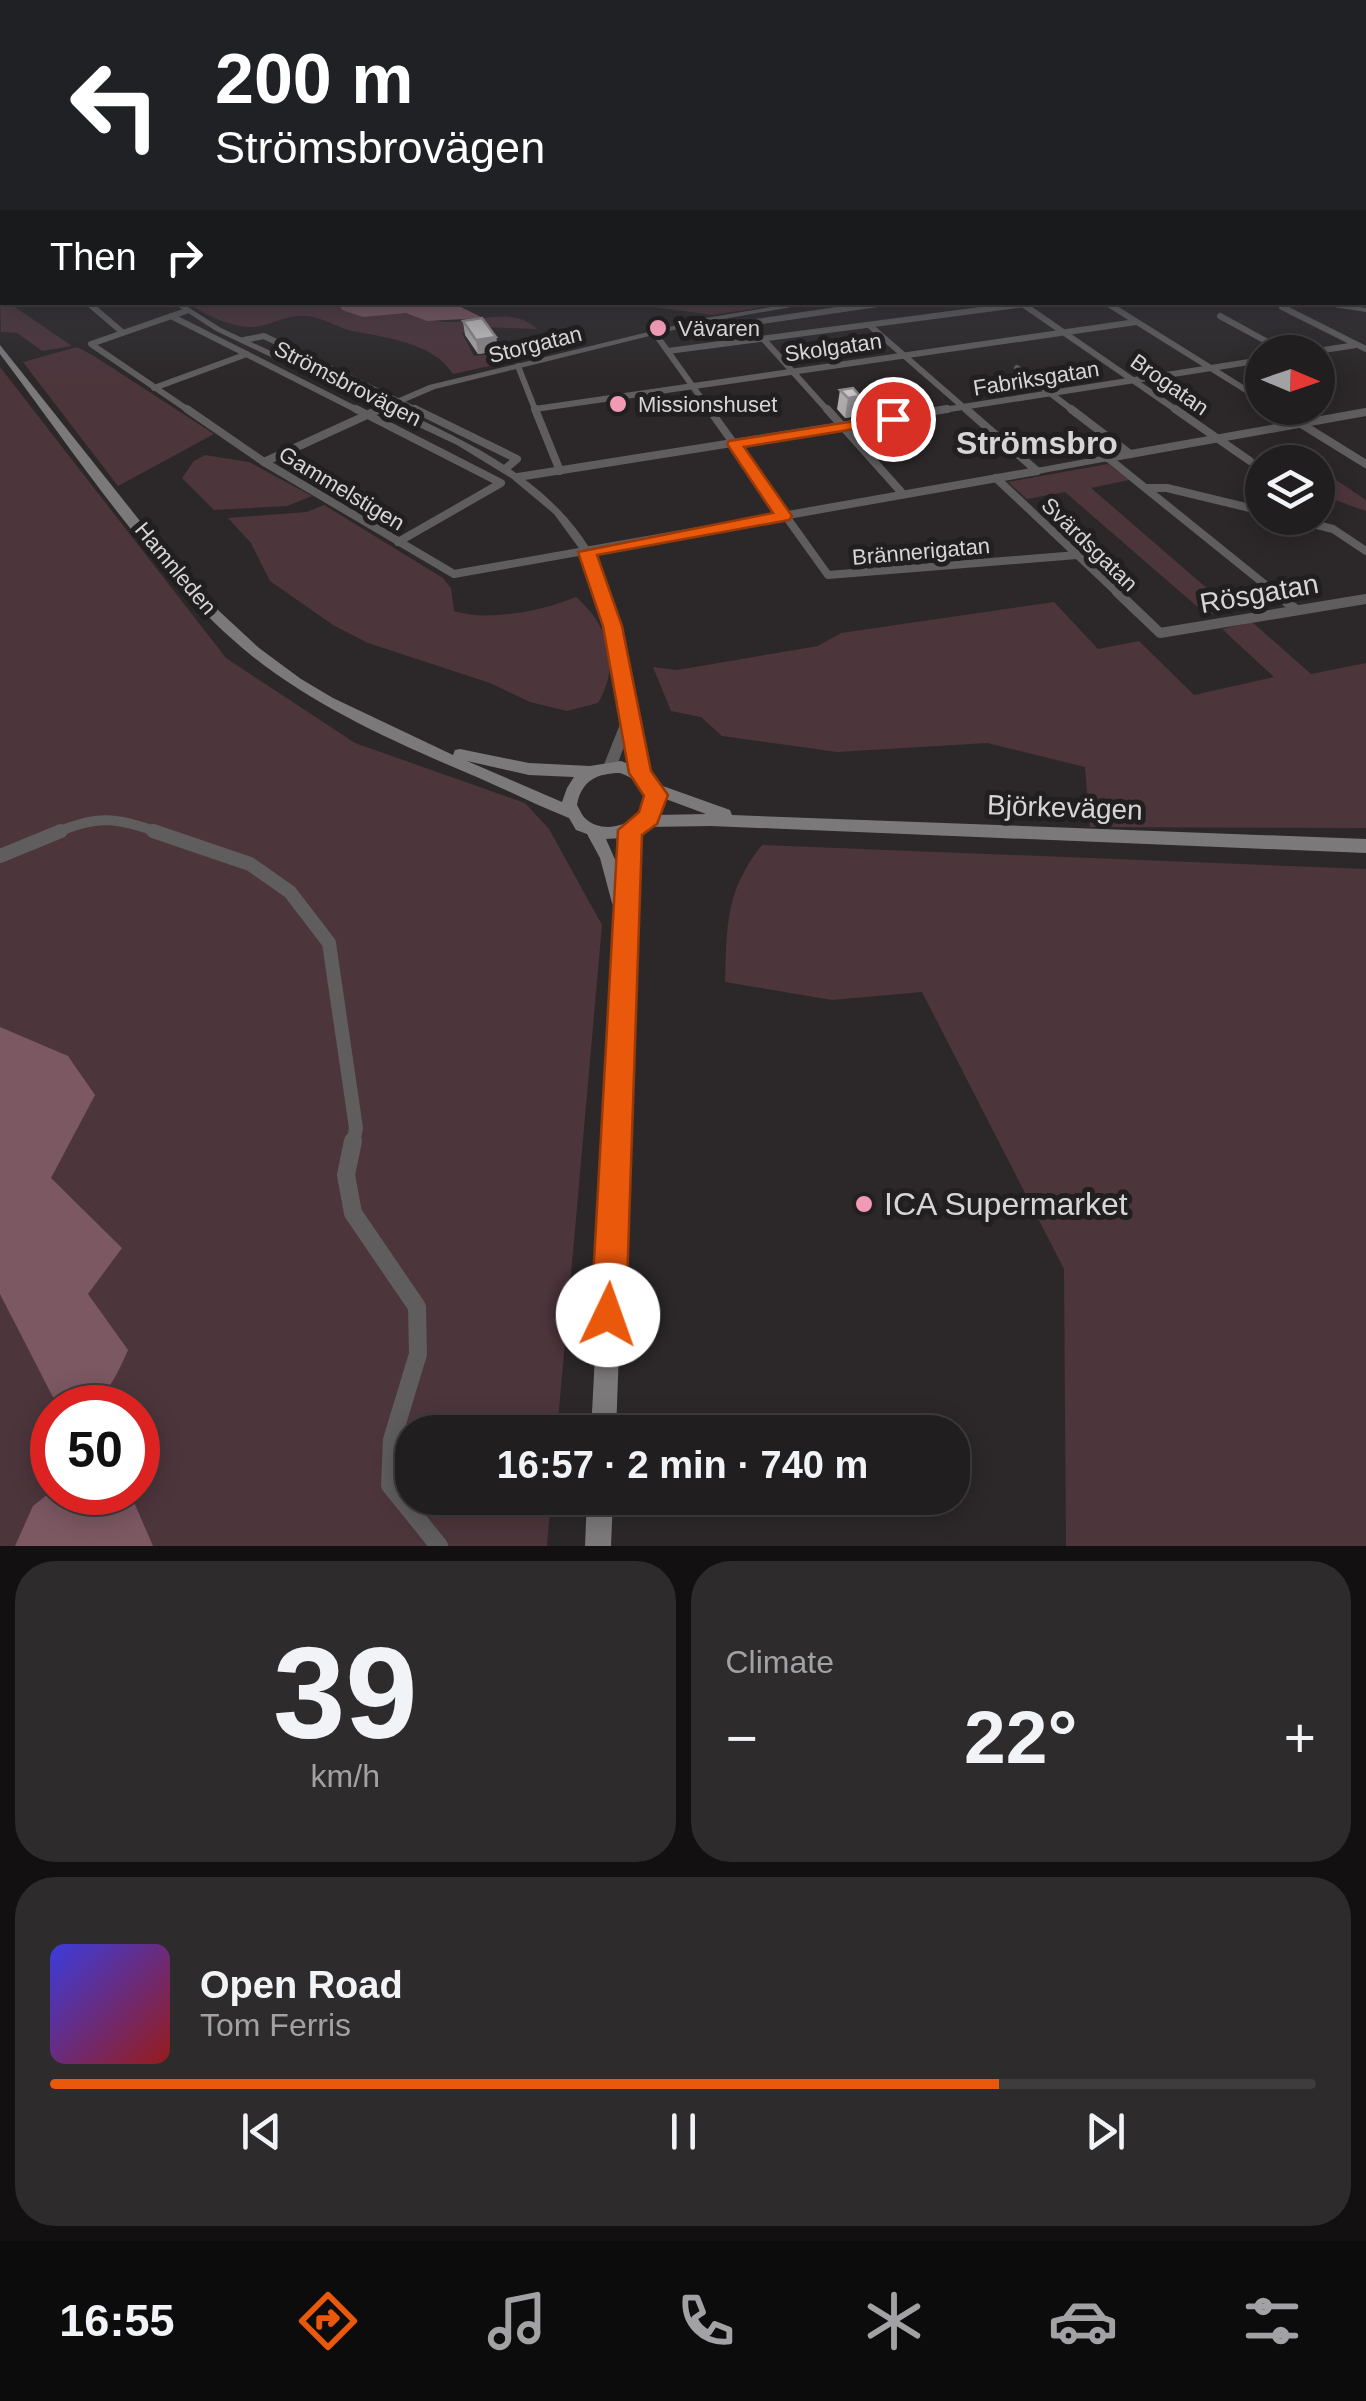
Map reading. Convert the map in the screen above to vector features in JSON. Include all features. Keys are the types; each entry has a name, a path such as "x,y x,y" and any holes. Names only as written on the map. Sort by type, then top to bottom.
{"main road":[{"name":"Hamnleden","path":"0,348 217,618 297,683 398,736 570,813"},
{"name":"Hamnleden","path":"398,736 509,765 590,772"},
{"path":"604,1415 626,931 637,826 655,806 654,789 640,773 610,766 590,772 570,792 570,813 594,832 618,886 626,931"},
{"name":"Björkevägen","path":"654,789 690,804 762,822"},
{"name":"Björkevägen","path":"637,826 762,822 1366,846"},
{"path":"594,832 637,826"},
{"path":"598,1546 599,1515"}],"street":[{"path":"91,305 121,331 186,311"},
{"name":"Strömsbrovägen","path":"178,305 518,477 558,510 586,552 613,626 640,773"},
{"name":"Storgatan","path":"383,408 396,400 654,332 801,305"},
{"path":"870,305 750,322 903,494"},
{"path":"668,351 1015,305"},
{"name":"Brogatan","path":"1023,305 1245,457"},
{"path":"1110,305 1245,389"},
{"path":"1327,305 1366,310"},
{"path":"1282,307 1363,346"},
{"name":"Strömsbrovägen","path":"171,316 498,481 498,488 398,542"},
{"path":"1220,316 1255,335"},
{"name":"Skolgatan","path":"535,408 1136,322"},
{"path":"869,325 1037,470 1290,425"},
{"name":"Gammelstigen","path":"121,331 91,342 103,354 264,462 454,574 1037,470"},
{"name":"Brännerigatan","path":"654,332 820,569 834,576 1076,555"},
{"name":"Strömsbrovägen","path":"244,340 264,336 517,459 505,470"},
{"path":"1335,349 1363,346"},
{"path":"154,388 247,354"},
{"name":"Fabriksgatan","path":"518,477 1245,363"},
{"path":"518,366 560,472"},
{"path":"1017,368 1130,454"},
{"path":"264,462 383,408"},
{"path":"1335,417 1366,412"},
{"path":"1304,425 1366,464"},
{"path":"1108,458 1294,608"},
{"name":"Svärdsgatan","path":"996,478 1160,633"},
{"path":"1146,488 1167,488 1245,507"},
{"path":"1335,530 1366,551"},
{"name":"Rösgatan","path":"1160,633 1366,599"},
{"path":"610,766 628,722"},
{"path":"0,856 82,822 114,816 250,864 290,892 330,943 356,1128 346,1175 352,1214 417,1307 418,1354 392,1440 390,1485 439,1546"}],"shaded area":[{"path":"0,305 12,305 72,346 42,351 17,333 1,332"},
{"path":"190,305 339,305 350,312 403,313 442,322 517,318 537,329 481,327 462,333 474,356 490,354 512,361 453,374 423,349 314,317 292,317 245,327"},
{"path":"339,305 457,305 483,318 427,321 406,313 363,317 342,310"},
{"path":"777,305 712,315 655,307"},
{"path":"77,347 214,434 118,486 23,362"},
{"path":"0,367 226,658 355,743 525,803 549,829 602,925 559,1415 395,1415 395,1515 550,1515 547,1546 0,1546"},
{"path":"205,455 249,462 312,496 287,506 214,510 182,478 194,461"},
{"path":"1108,464 1129,480 1091,488 1231,609 1207,615 1065,492 1027,499 1008,482"},
{"path":"1335,479 1366,500 1366,511 1335,500"},
{"path":"324,505 443,578 451,588 454,611 483,615 515,613 576,597 597,620 608,646 609,674 598,703 567,711 530,702 490,683 368,643 333,625 270,581 251,543 228,518 307,512"},
{"path":"1054,602 1098,649 1139,641 1194,695 1274,677 1222,629 1252,622 1311,674 1366,663 1366,828 1090,827 1085,767 987,743 837,752 722,736 701,717 671,711 653,667 677,670 818,646 841,633"},
{"path":"762,845 1366,869 1366,1546 1066,1546 1064,1269 922,992 832,1000 725,982 730,910 741,878"},
{"path":"0,1027 68,1056 95,1095 51,1178 122,1248 88,1294 128,1350 111,1384 47,1385 0,1294"},
{"path":"30,1513 140,1515 153,1546 15,1546"}],"building":[{"path":"482,318 496,337 476,340 463,321"},
{"path":"853,388 860,396 848,398 840,390"}],"place":[{"name":"Vävaren","path":"658,328"},
{"name":"Missionshuset","path":"618,404"},
{"name":"ICA Supermarket","path":"864,1204"}],"district":[{"name":"Strömsbro","path":"1037,443"}],"route":[{"path":"608,1315 630,830 641,825 654,810 656,795 651,783 640,773 613,626 586,552 783,516 734,444 893,419"}]}
